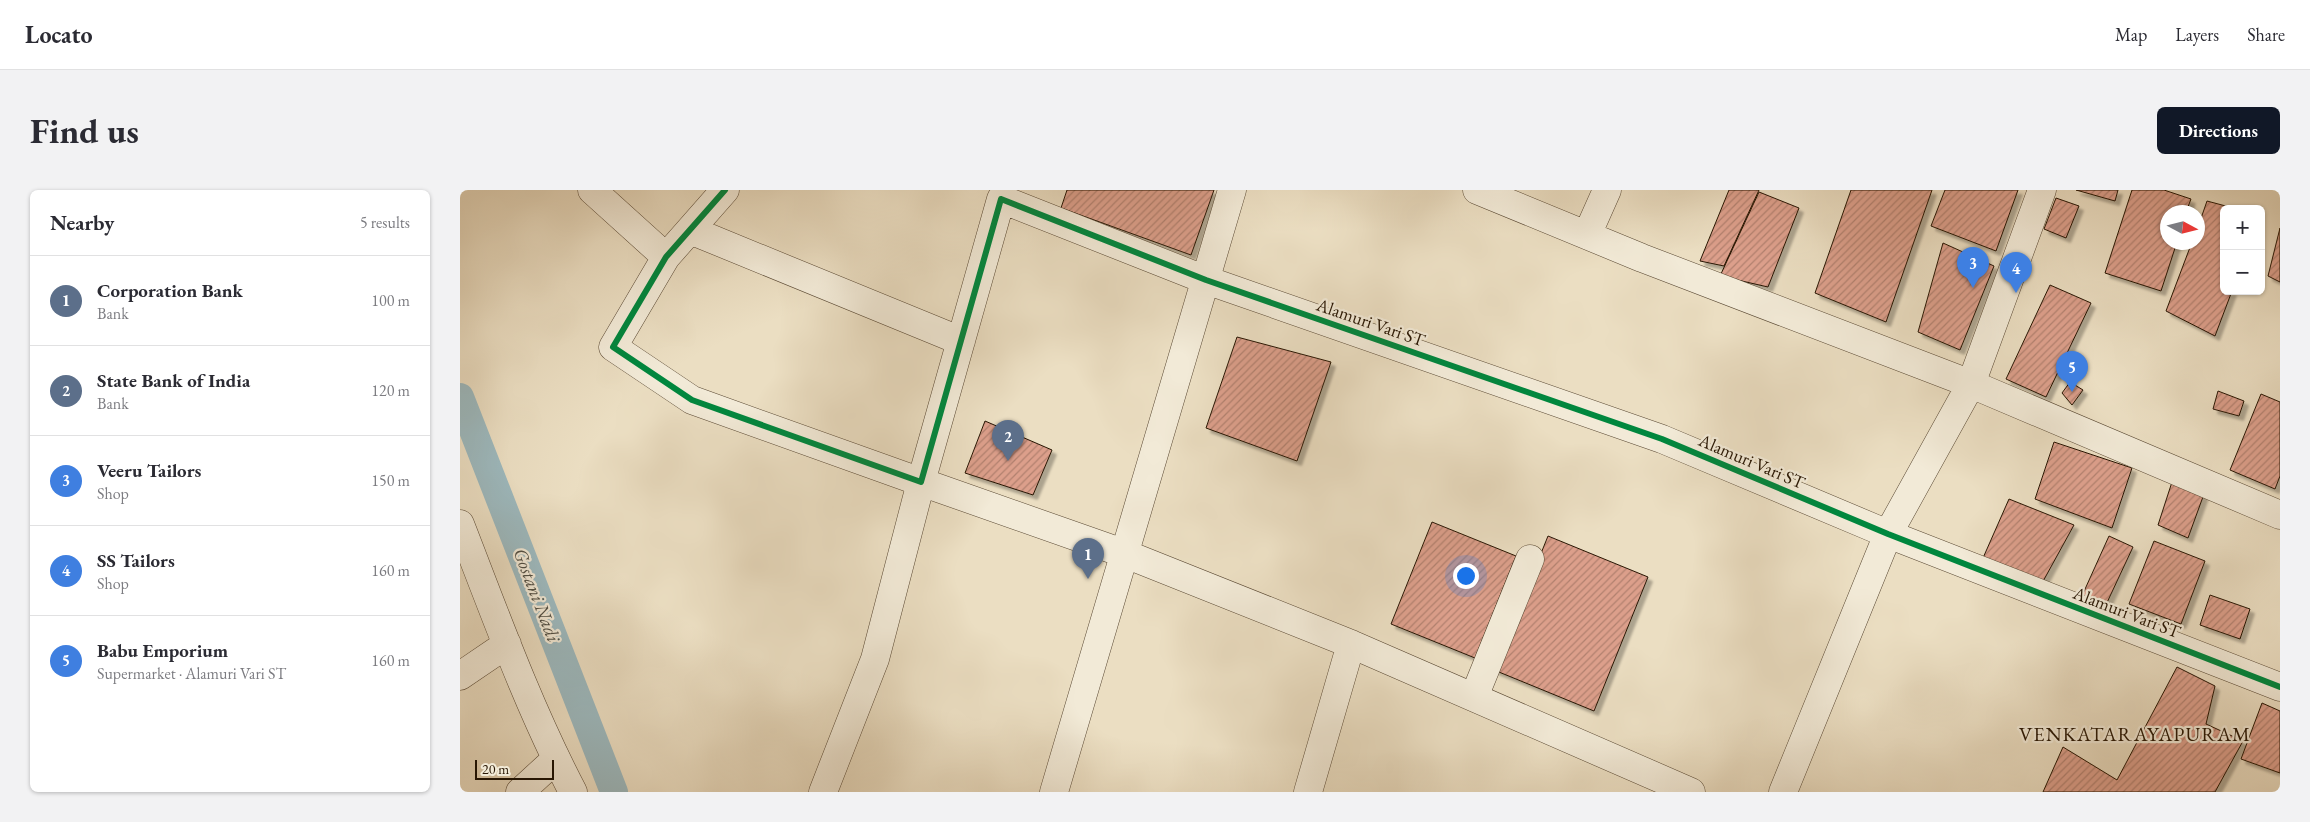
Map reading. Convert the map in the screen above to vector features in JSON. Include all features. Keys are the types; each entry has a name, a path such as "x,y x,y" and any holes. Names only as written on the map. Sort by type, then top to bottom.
{"street":[{"path":"592,190 666,257"},
{"path":"725,190 666,257 613,347 692,400 1123,553 1351,644 1691,792"},
{"path":"1054,792 1123,553 1232,190"},
{"path":"1477,190 1971,384 2280,515"},
{"path":"1588,235 1607,190"},
{"path":"1783,792 1888,534 1971,384 2042,190"},
{"path":"824,792 875,659 921,482 961,341 992,194"},
{"name":"Alamuri Vari ST","path":"992,194 1206,280 1662,439 1888,534 2280,687"},
{"path":"690,230 961,341"},
{"path":"460,524 507,644 556,759 573,792"},
{"path":"1474,697 1530,559"},
{"path":"460,676 507,644"},
{"path":"1308,792 1351,644"},
{"path":"520,792 556,759"}],"building":[{"path":"1067,190 1214,190 1191,255 1061,208"},
{"path":"1729,190 1759,190 1724,266 1700,261"},
{"path":"1851,190 1932,190 1886,322 1815,293"},
{"path":"1945,190 2018,190 1996,251 1931,226"},
{"path":"2076,190 2118,190 2115,201"},
{"path":"2132,190 2164,190 2191,199 2189,205 2160,205 2160,250 2174,250 2161,291 2105,273"},
{"path":"1759,192 1799,208 1768,287 1720,276"},
{"path":"2056,198 2079,206 2066,238 2044,229"},
{"path":"2207,201 2222,205 2220,205 2220,295 2230,295 2215,336 2166,311 2189,250 2205,250 2205,207"},
{"path":"2280,228 2280,282 2268,276"},
{"path":"1943,243 1994,266 1960,350 1918,332"},
{"path":"2050,285 2091,303 2046,397 2006,379"},
{"path":"1237,337 1331,362 1297,461 1206,428"},
{"path":"2070,382 2083,390 2072,405 2062,393"},
{"path":"2218,391 2244,401 2239,416 2213,409"},
{"path":"2261,394 2280,402 2280,476 2275,489 2230,470"},
{"path":"985,421 1052,450 1033,495 965,473"},
{"path":"2054,442 2132,468 2112,528 2035,499"},
{"path":"2172,482 2204,494 2188,538 2158,525"},
{"path":"2009,499 2074,525 2041,585 1983,558"},
{"path":"1432,522 1516,556 1475,658 1391,624"},
{"path":"1548,536 1648,577 1594,711 1494,670"},
{"path":"2109,536 2133,547 2104,609 2081,598"},
{"path":"2154,541 2205,561 2181,624 2129,604"},
{"path":"2210,595 2250,609 2240,639 2200,625"},
{"path":"2177,667 2215,686 2206,724 2243,741 2215,792 2043,792 2063,747 2117,780"},
{"path":"2262,703 2280,711 2280,773 2241,759"}],"waterway":[{"name":"Gostani Nadi","path":"460,397 614,792"}],"cycle path":[{"path":"725,190 666,257 613,347 692,400 921,482 1001,199 1206,280 1662,439 1888,534 2280,687"}],"place":[{"name":"Veeru Tailors","path":"1973,288"},
{"name":"SS Tailors","path":"2016,293"},
{"name":"Babu Emporium","path":"2072,392"},
{"name":"State Bank of India","path":"1008,461"},
{"name":"Corporation Bank","path":"1088,579"}],"district":[{"name":"VENKATARAYAPURAM","path":"2135,734"}]}
